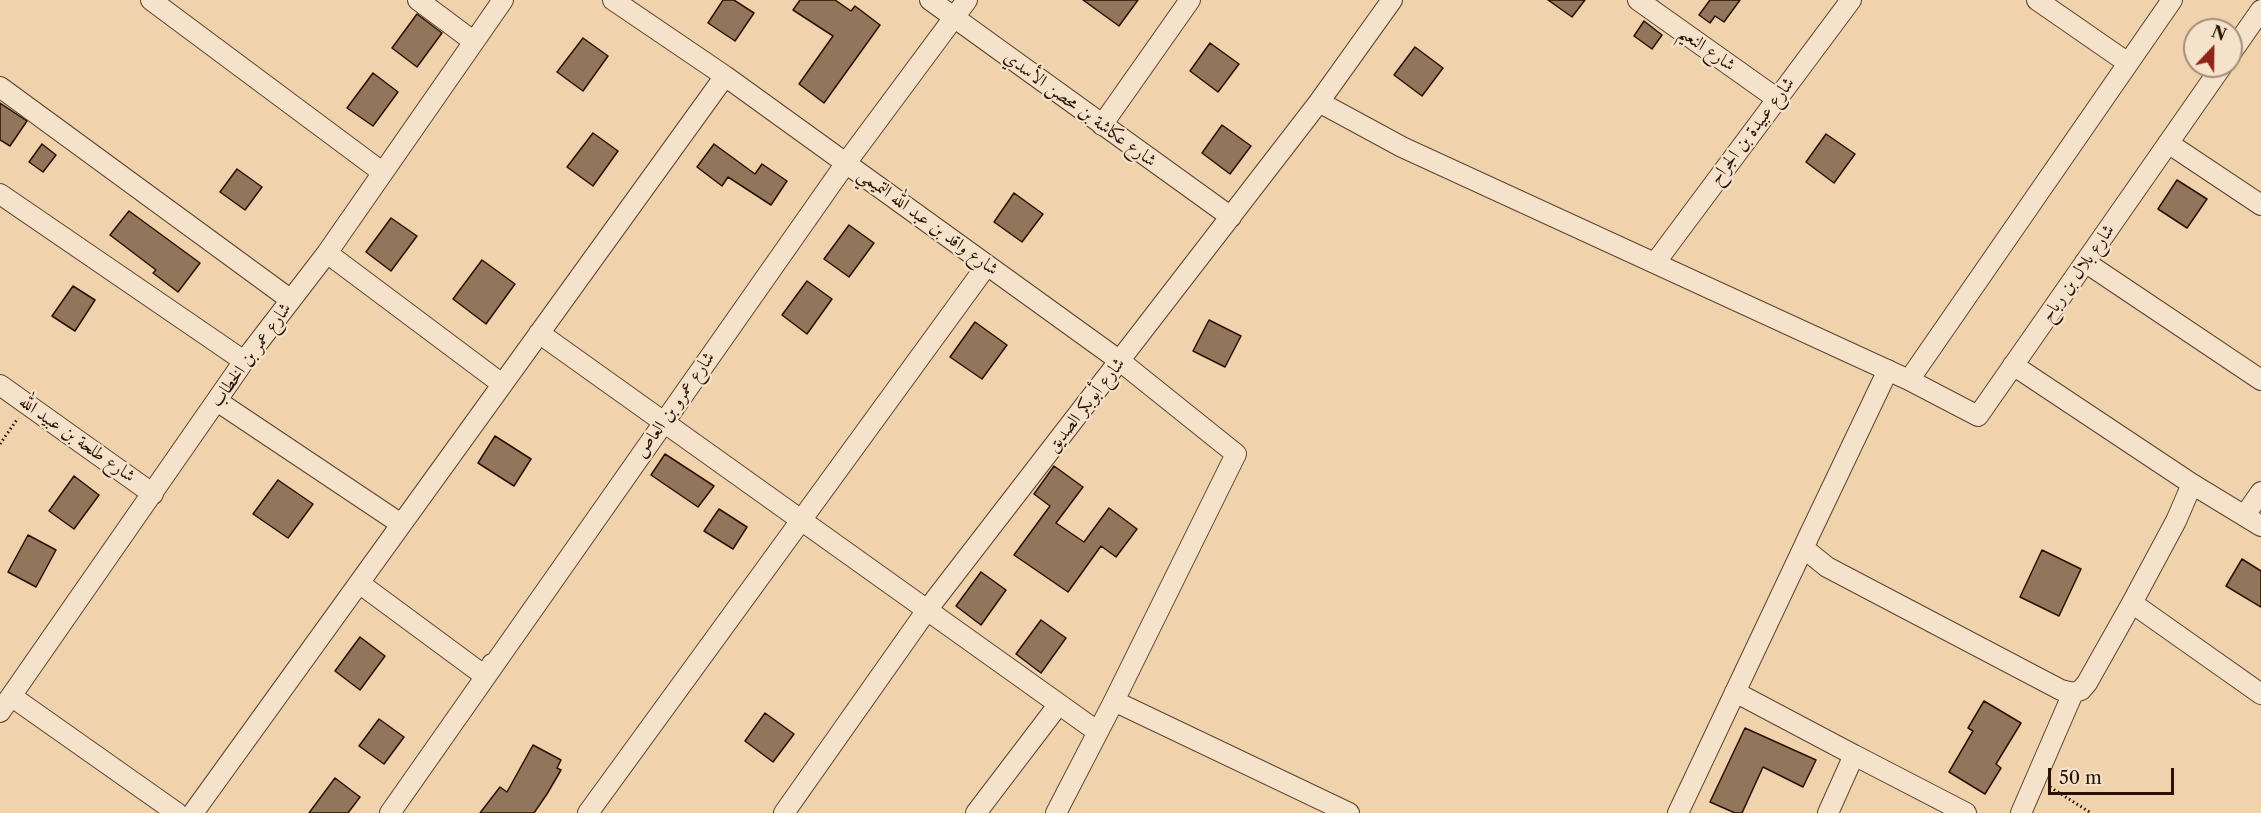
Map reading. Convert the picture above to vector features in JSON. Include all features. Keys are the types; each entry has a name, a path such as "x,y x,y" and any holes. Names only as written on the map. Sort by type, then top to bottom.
{"street":[{"path":"151,0 382,172"},
{"path":"418,0 473,41"},
{"name":"شارع عمر بن الخطاب","path":"6,704 244,361 327,253 503,0"},
{"name":"شارع واقد بن عبد الله التميمي","path":"612,0 725,76 1120,361 1236,454 1114,701"},
{"name":"شارع عكاشة بن محصن الأسدي","path":"930,0 1231,217"},
{"name":"شارع عمرو بن العاص","path":"390,813 846,163 967,0"},
{"path":"1102,126 1190,0"},
{"name":"شارع أبوبكر الصديق","path":"783,813 927,610 1319,102 1392,0"},
{"name":"شارع النعيم","path":"1638,0 1776,98"},
{"name":"شارع عبيدة بن الجراح","path":"1655,263 1851,0"},
{"path":"2037,0 2128,63"},
{"path":"1319,102 1402,147 1909,380 2172,0"},
{"path":"2243,42 2255,31 2261,10"},
{"path":"193,813 725,76"},
{"name":"شارع بلال بن رباح","path":"1909,380 1978,416 2214,78"},
{"path":"0,87 291,300"},
{"path":"2168,143 2261,206"},
{"path":"0,194 244,361"},
{"path":"327,253 502,384"},
{"path":"2085,262 2261,380"},
{"path":"588,813 987,265"},
{"path":"539,333 1098,732"},
{"path":"2013,365 2192,484 2253,521 2261,492"},
{"path":"1678,813 1888,370"},
{"path":"1888,370 1805,544 1806,550 1827,567 2061,690 2073,693 2081,690 2087,683 2133,603 2176,521 2192,484"},
{"name":"شارع طلحة بن عبيد الله","path":"0,385 153,494"},
{"path":"217,401 401,524"},
{"path":"358,583 484,676 663,422"},
{"path":"2133,603 2261,694"},
{"path":"1735,692 1966,813"},
{"path":"2021,813 2073,693"},
{"path":"1056,813 1114,701 1349,813"},
{"path":"6,704 177,813"},
{"path":"976,813 1059,704"},
{"path":"1828,813 1854,755"}],"path":[{"path":"0,444 28,405"},
{"path":"2036,778 2091,813"}],"building":[{"path":"723,0 734,0 754,13 735,41 708,23"},
{"path":"800,0 835,0 851,11 855,6 880,25 824,103 799,84 833,36 793,10"},
{"path":"1083,0 1138,0 1119,26"},
{"path":"1548,0 1585,0 1572,17"},
{"path":"1710,0 1740,0 1724,22 1715,16 1710,23 1699,15"},
{"path":"417,14 442,33 417,67 392,48"},
{"path":"1644,21 1662,35 1652,49 1634,36"},
{"path":"583,38 608,56 583,91 557,72"},
{"path":"1210,43 1239,64 1218,92 1190,71"},
{"path":"1415,47 1443,68 1422,96 1394,75"},
{"path":"373,73 398,92 373,126 347,108"},
{"path":"0,103 27,121 10,146 0,140"},
{"path":"1222,125 1251,146 1230,174 1202,153"},
{"path":"593,133 618,151 593,186 567,167"},
{"path":"1826,134 1855,154 1834,183 1806,162"},
{"path":"42,144 56,155 43,172 29,162"},
{"path":"714,144 755,174 762,164 787,181 771,205 728,177 722,186 697,167"},
{"path":"237,169 262,187 245,210 220,192"},
{"path":"2177,180 2207,199 2187,228 2158,209"},
{"path":"1014,193 1043,214 1022,242 994,222"},
{"path":"129,211 200,263 178,292 153,273 156,270 110,235"},
{"path":"391,218 417,236 391,271 366,252"},
{"path":"849,225 874,243 849,277 824,259"},
{"path":"482,260 515,284 486,324 453,299"},
{"path":"807,281 832,299 807,334 782,315"},
{"path":"73,286 95,300 75,331 52,316"},
{"path":"1209,320 1241,336 1225,367 1193,351"},
{"path":"975,322 1007,345 982,379 950,357"},
{"path":"495,436 531,459 514,486 478,463"},
{"path":"665,454 714,486 698,507 651,475"},
{"path":"1054,466 1083,487 1056,523 1084,542 1109,508 1137,529 1116,557 1101,546 1068,592 1014,555 1050,506 1034,494"},
{"path":"74,476 99,495 74,529 49,511"},
{"path":"278,480 313,504 288,538 253,514"},
{"path":"719,509 747,527 733,549 704,531"},
{"path":"28,535 56,550 36,587 8,572"},
{"path":"2042,550 2081,569 2059,616 2020,597"},
{"path":"2242,559 2261,571 2261,607 2226,586"},
{"path":"981,572 1006,590 981,625 956,606"},
{"path":"1041,620 1066,638 1041,673 1016,654"},
{"path":"360,637 385,656 360,690 335,671"},
{"path":"1984,701 2021,723 1996,764 2001,768 1985,794 1949,772 1973,731 1968,728"},
{"path":"765,713 794,734 773,762 745,741"},
{"path":"379,719 404,737 384,764 359,746"},
{"path":"1745,728 1816,760 1803,787 1763,767 1742,813 1735,813 1710,802"},
{"path":"533,745 561,760 557,768 561,770 534,813 480,813 500,787 507,792"},
{"path":"335,778 360,797 348,813 309,813"}]}
